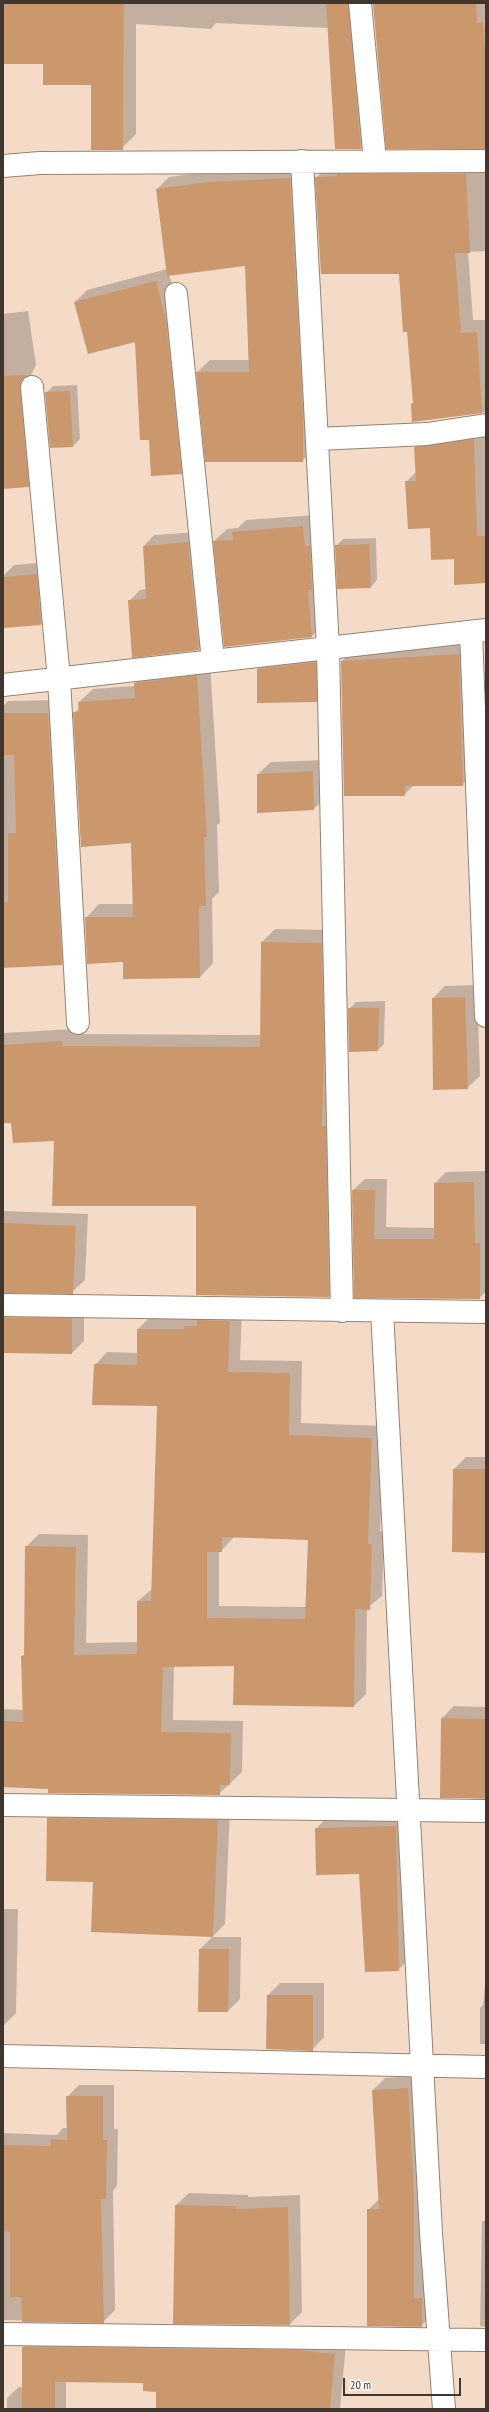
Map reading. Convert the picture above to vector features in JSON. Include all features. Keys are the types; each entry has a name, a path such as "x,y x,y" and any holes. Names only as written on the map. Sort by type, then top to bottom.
{"street":[{"path":"360,3 375,161"},
{"path":"302,161 328,648 342,1311"},
{"path":"3,166 40,163 486,161"},
{"path":"176,294 213,661"},
{"path":"32,387 60,679 78,1023"},
{"path":"317,439 427,434 486,425"},
{"path":"3,685 478,631 486,1016"},
{"path":"3,1305 486,1312"},
{"path":"382,1311 422,2065 444,2409"},
{"path":"3,1805 486,1810"},
{"path":"3,2056 486,2067"},
{"path":"3,2334 486,2340"}],"building":[{"path":"3,3 124,3 123,150 91,150 91,85 43,85 43,64 3,64"},
{"path":"326,3 348,3 361,149 335,149"},
{"path":"373,3 476,3 477,23 483,22 486,64 486,149 386,149"},
{"path":"337,174 466,174 470,253 455,253 461,333 477,332 482,413 412,422 411,404 413,403 407,332 403,332 399,274 321,274 315,177 337,176"},
{"path":"290,178 303,410 303,462 205,462 196,372 249,372 245,266 167,276 156,189 208,182"},
{"path":"156,281 166,320 182,474 151,476 149,440 140,440 135,342 88,354 74,302"},
{"path":"27,375 21,381 20,388 29,487 3,489 3,376"},
{"path":"70,391 73,447 50,448 45,392"},
{"path":"474,439 477,536 486,536 486,583 454,585 454,559 431,560 430,528 408,529 405,481 416,481 414,447"},
{"path":"303,526 305,546 310,546 312,590 308,590 312,637 224,647 213,541 233,540 232,532"},
{"path":"188,542 199,650 132,658 128,600 146,599 143,546"},
{"path":"369,544 371,588 337,589 335,545"},
{"path":"37,574 41,625 3,628 3,577"},
{"path":"459,654 463,786 405,786 405,796 344,796 341,661"},
{"path":"316,662 317,702 257,703 257,669"},
{"path":"197,675 207,837 204,837 206,906 199,906 200,978 123,979 123,962 87,964 85,917 133,917 131,843 81,847 73,712 79,712 78,702 135,698 134,683"},
{"path":"3,713 48,713 62,965 3,968 3,902 8,902 8,833 16,833 14,755 3,755"},
{"path":"313,771 314,810 257,813 257,774"},
{"path":"261,942 322,943 324,1053 322,1126 326,1126 329,1297 196,1295 196,1206 52,1206 54,1141 13,1143 11,1123 3,1123 3,1045 62,1041 62,1046 260,1047"},
{"path":"465,997 468,1089 433,1090 432,998"},
{"path":"348,1008 379,1008 378,1051 349,1052"},
{"path":"474,1182 475,1243 480,1243 480,1299 354,1298 352,1190 375,1190 374,1239 434,1239 434,1183"},
{"path":"3,1223 76,1226 73,1294 3,1293"},
{"path":"3,1318 72,1318 72,1354 3,1353"},
{"path":"197,1320 230,1321 228,1372 290,1373 289,1435 372,1438 368,1544 372,1544 370,1610 355,1609 354,1707 233,1705 234,1666 163,1667 161,1732 231,1733 230,1785 220,1785 220,1795 48,1793 48,1789 3,1787 3,1721 23,1722 21,1656 24,1656 25,1546 76,1547 74,1655 137,1654 137,1601 151,1601 157,1406 92,1405 94,1364 137,1365 137,1329 184,1329 184,1326 197,1326","holes":["222,1537 308,1540 305,1619 207,1618 207,1552 222,1552"]},
{"path":"453,1469 486,1469 486,1553 452,1552"},
{"path":"441,1718 486,1719 486,1798 440,1798"},
{"path":"47,1818 218,1820 213,1937 91,1932 93,1882 46,1881"},
{"path":"396,1826 399,1971 365,1972 359,1874 316,1875 315,1828"},
{"path":"199,1949 229,1949 228,2012 198,2012"},
{"path":"267,1995 313,1995 313,2051 266,2049"},
{"path":"408,2088 414,2193 414,2298 422,2298 422,2327 367,2326 367,2209 379,2209 372,2090"},
{"path":"66,2096 103,2096 103,2140 107,2140 106,2199 101,2199 104,2323 22,2322 21,2297 10,2297 10,2232 3,2231 3,2145 51,2146 51,2139 67,2140"},
{"path":"175,2205 236,2206 236,2209 288,2207 290,2325 173,2324"},
{"path":"22,2347 297,2350 335,2354 330,2409 156,2409 156,2392 143,2391 143,2383 55,2382 55,2409 22,2409"}]}
